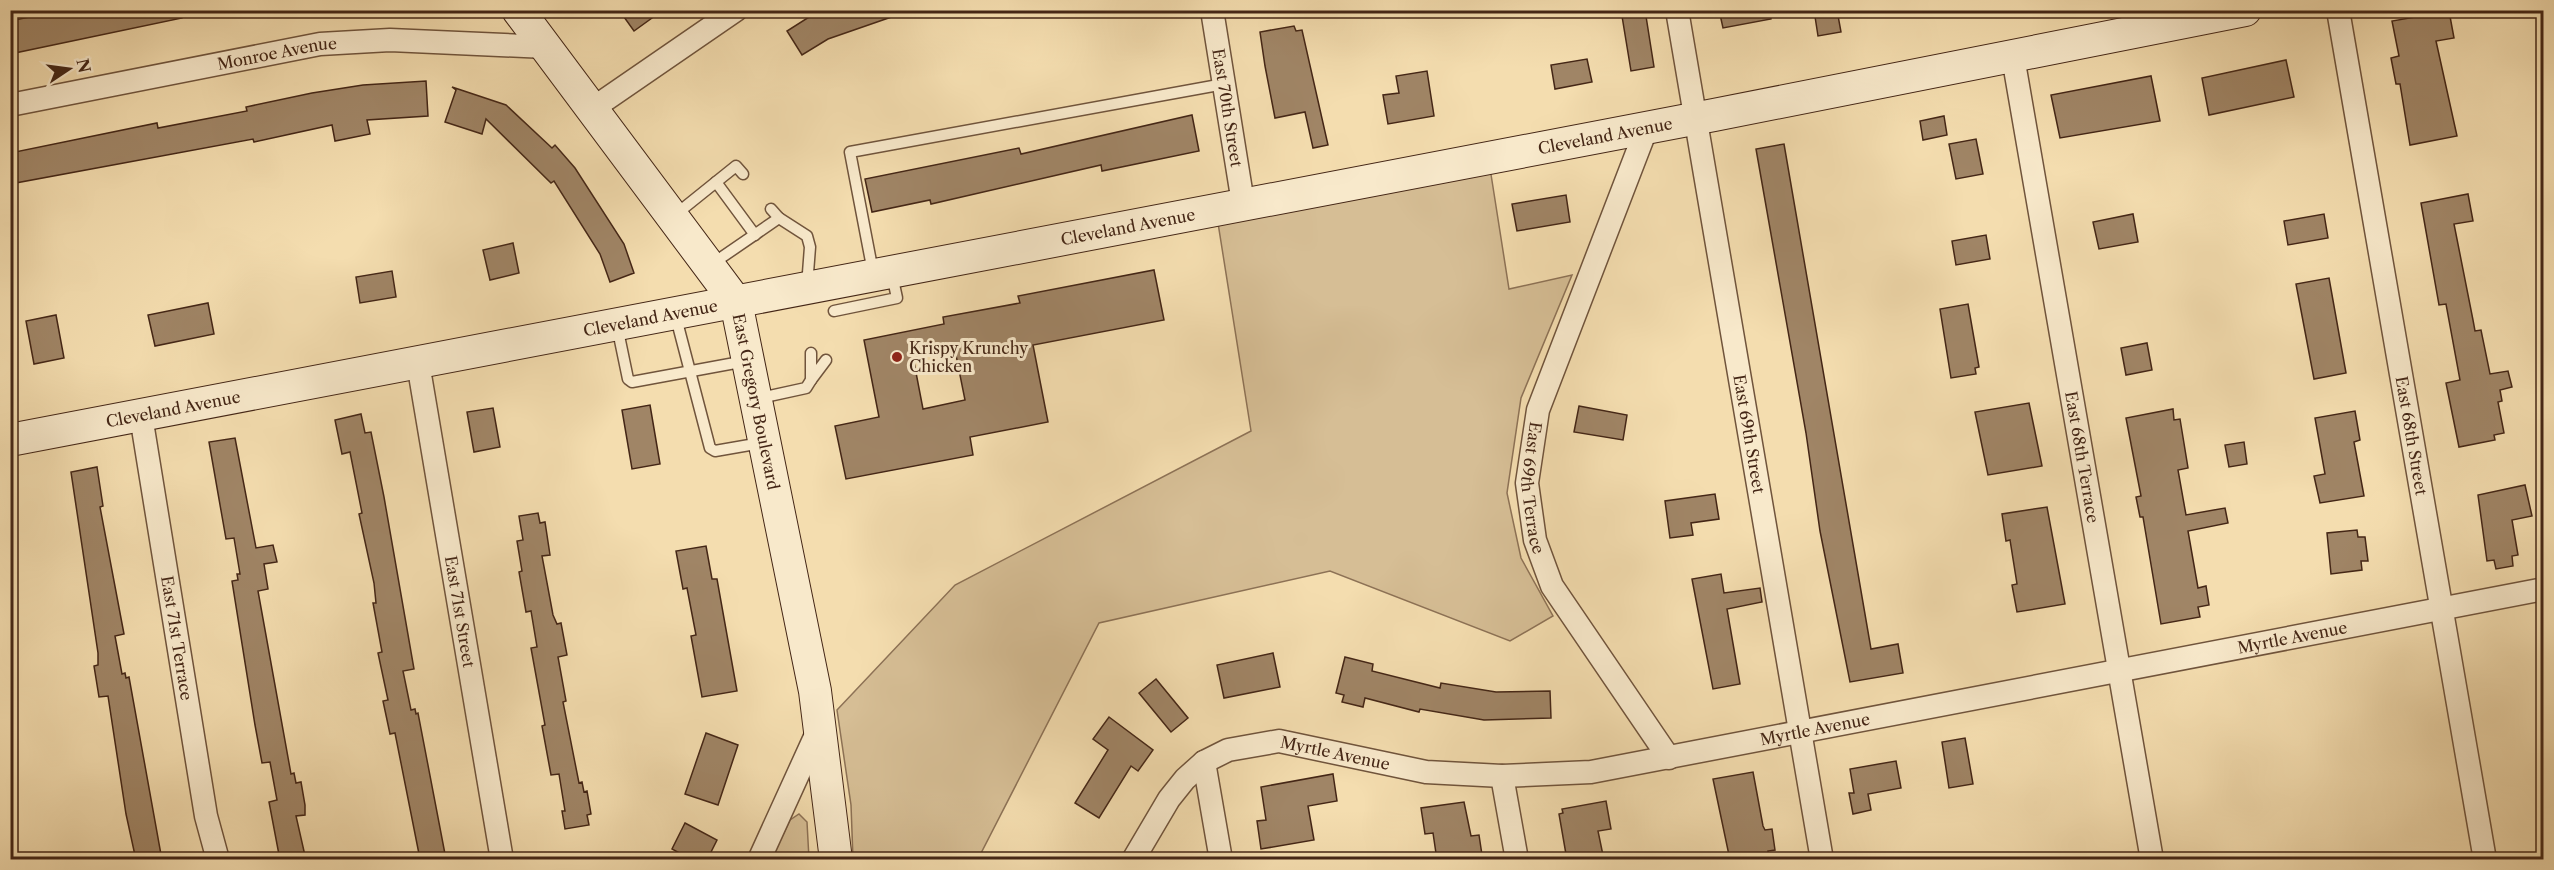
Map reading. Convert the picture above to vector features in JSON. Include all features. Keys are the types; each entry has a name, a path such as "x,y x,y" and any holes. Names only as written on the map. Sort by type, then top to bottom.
{"main road":[{"name":"East Gregory Boulevard","path":"518,10 736,303 766,442 820,725 836,860"},
{"name":"Cleveland Avenue","path":"10,440 736,303 807,286 883,274 1694,119 2245,10"}],"street":[{"path":"592,109 736,10"},
{"name":"East 70th Street","path":"1212,10 1243,204"},
{"name":"East 69th Street","path":"1677,10 1822,860"},
{"name":"East 68th Street","path":"2338,10 2485,860"},
{"name":"Monroe Avenue","path":"10,105 320,44 390,40 546,47"},
{"name":"East 68th Terrace","path":"2013,57 2152,860"},
{"name":"East 69th Terrace","path":"1647,127 1538,410 1527,483 1535,540 1552,586 1669,758"},
{"name":"East 71st Street","path":"418,363 502,860"},
{"name":"East 71st Terrace","path":"141,416 206,816 218,860"},
{"name":"Myrtle Avenue","path":"1134,860 1169,799 1185,779 1204,762 1228,750 1279,741 1426,772 1502,776 1591,772 2119,668 2544,589"},
{"path":"759,860 820,725"},
{"path":"1204,762 1221,860"},
{"path":"1502,776 1517,860"}],"lane":[{"path":"834,311 851,312 897,298 883,274 849,152 1224,84"},
{"path":"672,217 736,166 743,174"},
{"path":"716,182 755,235"},
{"path":"771,209 779,219 807,236 810,247 807,286"},
{"path":"709,266 779,219"},
{"path":"675,314 710,448 715,451 766,442"},
{"path":"616,325 628,379 632,382 748,361"},
{"path":"811,353 811,380"},
{"path":"756,399 806,388 826,360"}],"shaded area":[{"path":"1490,168 1509,289 1572,275 1521,398 1507,493 1521,558 1553,616 1510,641 1330,571 1099,623 978,859 853,859 851,805 837,710 955,585 1251,431 1218,223"},
{"path":"799,814 807,822 809,859 771,860 790,820"}],"building":[{"path":"63,10 181,10 182,18 10,54 10,21"},
{"path":"619,10 663,10 634,31"},
{"path":"820,10 902,10 903,13 828,39 802,55 787,31"},
{"path":"1621,10 1645,10 1654,67 1631,71"},
{"path":"1719,10 1770,10 1771,19 1723,28"},
{"path":"1814,10 1837,10 1841,32 1818,36"},
{"path":"2449,11 2454,38 2436,41 2457,136 2410,145 2400,84 2396,84 2391,58 2399,56 2392,21"},
{"path":"1294,26 1296,31 1302,30 1328,145 1313,148 1305,112 1275,118 1260,32"},
{"path":"1587,59 1592,82 1555,89 1551,65"},
{"path":"2286,60 2294,97 2209,115 2202,78"},
{"path":"1427,71 1434,116 1388,124 1383,95 1399,93 1396,76"},
{"path":"2151,76 2160,121 2060,138 2051,95"},
{"path":"426,81 428,116 367,120 370,134 335,141 332,125 254,142 253,139 10,184 10,153 157,123 158,128 247,111 246,107 312,93 363,85"},
{"path":"452,87 506,105 552,148 555,145 575,168 624,244 634,273 610,282 600,254 554,181 551,183 486,119 482,134 445,122 456,90"},
{"path":"1192,115 1199,151 1102,171 1101,165 931,204 930,200 872,212 865,179 1019,148 1021,154"},
{"path":"1944,116 1947,135 1923,140 1920,121"},
{"path":"1976,139 1983,174 1956,179 1949,144"},
{"path":"1784,144 1871,649 1898,644 1903,673 1850,682 1820,531 1806,433 1756,149"},
{"path":"2468,194 2473,221 2454,224 2475,331 2481,330 2490,374 2508,371 2512,387 2500,390 2502,401 2498,402 2504,433 2494,435 2495,440 2459,447 2446,383 2460,380 2446,304 2439,305 2421,203"},
{"path":"1566,195 1570,222 1517,231 1512,204"},
{"path":"2133,214 2138,242 2099,249 2093,222"},
{"path":"2324,214 2328,238 2288,245 2284,221"},
{"path":"1986,235 1990,259 1956,265 1952,241"},
{"path":"513,243 519,273 490,280 483,250"},
{"path":"1154,270 1164,320 1033,345 1048,422 970,437 973,455 846,479 835,426 879,417 864,340 944,324 943,317 1020,303 1018,296","holes":["949,349 950,356 956,355 965,400 923,409 913,357"]},
{"path":"392,271 396,297 360,303 356,277"},
{"path":"2329,278 2346,373 2314,379 2296,284"},
{"path":"208,303 214,334 155,346 148,315"},
{"path":"1968,304 1979,367 1975,368 1976,374 1951,378 1940,309"},
{"path":"56,315 64,358 34,364 26,321"},
{"path":"2147,343 2152,370 2126,375 2121,348"},
{"path":"2029,403 2042,466 1988,475 1975,412"},
{"path":"650,405 660,464 632,469 622,410"},
{"path":"1579,406 1627,415 1623,440 1574,432"},
{"path":"493,408 500,447 474,452 467,412"},
{"path":"2173,409 2174,420 2180,419 2188,468 2178,470 2186,515 2225,508 2228,523 2188,531 2198,588 2206,586 2209,605 2198,607 2200,617 2161,624 2143,517 2140,517 2136,497 2141,496 2126,418"},
{"path":"2355,411 2360,440 2354,442 2364,496 2320,503 2314,476 2325,474 2315,418"},
{"path":"361,414 365,433 371,432 384,497 414,669 403,671 411,710 415,709 416,714 418,713 445,854 420,859 395,733 390,734 383,701 388,700 378,653 382,652 373,603 376,603 374,583 359,514 362,513 350,452 342,454 335,420"},
{"path":"235,438 256,548 273,545 277,562 264,564 268,589 258,591 291,774 294,773 296,783 301,782 305,815 296,816 306,860 280,860 269,802 277,800 270,762 262,763 255,725 232,581 238,580 237,574 240,574 234,538 226,539 209,442"},
{"path":"2244,442 2247,464 2229,467 2225,445"},
{"path":"97,467 103,506 100,507 124,634 115,636 122,674 125,673 126,678 129,677 162,860 136,860 126,814 108,696 99,697 94,666 98,665 98,653 71,472"},
{"path":"2525,485 2532,516 2512,520 2518,555 2512,556 2513,566 2496,569 2494,560 2487,561 2478,495"},
{"path":"1715,494 1719,519 1691,523 1693,535 1670,538 1665,501"},
{"path":"2047,507 2065,604 2017,612 2012,585 2017,584 2010,540 2006,541 2002,514"},
{"path":"538,513 540,523 545,522 550,555 542,556 553,615 557,624 561,623 567,655 558,657 566,701 563,702 579,783 582,782 584,792 587,791 591,814 587,815 589,825 565,829 562,811 565,811 559,774 551,775 542,726 545,725 531,648 537,647 531,611 526,612 519,572 522,571 517,541 523,540 519,516"},
{"path":"2357,530 2358,537 2365,537 2368,561 2361,561 2362,570 2331,574 2327,533"},
{"path":"706,546 712,579 717,579 737,691 702,697 691,636 696,635 687,588 683,589 676,551"},
{"path":"1721,574 1724,593 1760,588 1762,602 1727,609 1740,684 1713,689 1692,579"},
{"path":"1273,653 1280,687 1224,698 1217,665"},
{"path":"1345,657 1373,664 1372,671 1440,688 1441,683 1496,692 1550,691 1551,718 1484,720 1420,709 1419,712 1365,698 1363,707 1342,702 1344,695 1336,693"},
{"path":"1156,679 1188,718 1171,732 1139,693"},
{"path":"1109,717 1153,750 1138,771 1131,766 1099,818 1075,803 1108,750 1093,739"},
{"path":"706,733 738,745 718,805 685,794"},
{"path":"1965,738 1973,784 1949,788 1942,742"},
{"path":"1896,761 1901,788 1868,794 1871,810 1853,814 1849,793 1854,793 1850,769"},
{"path":"1753,772 1763,826 1765,830 1772,829 1775,850 1768,851 1769,855 1730,860 1713,779"},
{"path":"1333,774 1337,801 1308,806 1314,840 1261,849 1257,821 1266,820 1261,787"},
{"path":"1606,801 1611,829 1598,831 1604,860 1567,860 1559,814 1563,813 1562,809"},
{"path":"1464,802 1471,836 1479,835 1482,855 1474,857 1475,860 1437,860 1433,833 1425,834 1421,808"},
{"path":"685,823 717,840 707,860 692,860 672,849"}],"place":[{"name":"Krispy Krunchy Chicken","path":"897,357"}]}
